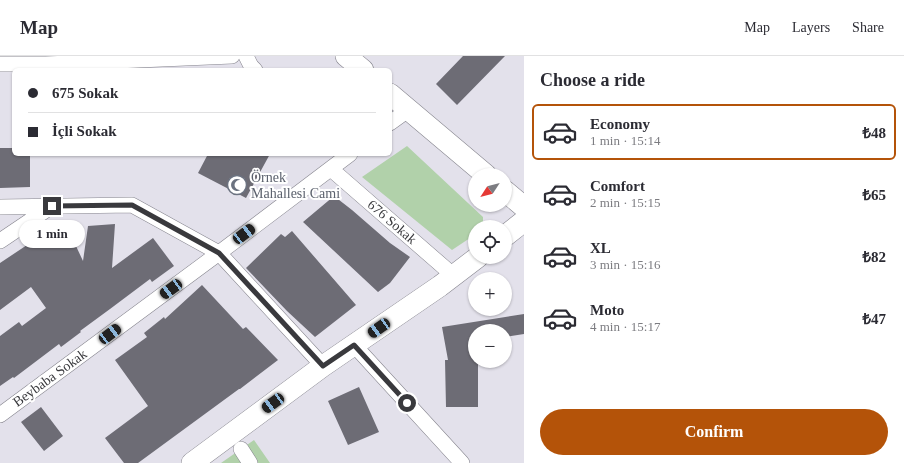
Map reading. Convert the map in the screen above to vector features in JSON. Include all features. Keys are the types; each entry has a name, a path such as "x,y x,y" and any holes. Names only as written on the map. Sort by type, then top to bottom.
{"street":[{"path":"0,64 46,64 232,56"},
{"path":"246,56 253,68"},
{"path":"346,56 361,68"},
{"path":"392,96 478,168"},
{"path":"392,122 408,110"},
{"name":"Beybaba Sokak","path":"0,415 219,253 331,168 344,156"},
{"name":"676 Sokak","path":"331,168 454,276"},
{"path":"512,197 524,207"},
{"path":"0,206 132,205 219,253 323,366"},
{"path":"0,241 52,206"},
{"path":"512,230 524,220"},
{"path":"192,463 323,366 469,264"},
{"path":"354,345 462,463"},
{"path":"241,448 250,463"}],"green space":[{"path":"407,146 468,203 468,212 478,212 483,217 483,220 468,220 468,239 452,250 362,177"},
{"path":"254,440 270,463 221,463"}],"building":[{"path":"463,56 505,56 457,105 436,84"},
{"path":"0,148 12,148 12,156 30,156 30,187 0,188"},
{"name":"Örnek Mahallesi Cami","path":"207,156 269,156 246,198 198,173"},
{"path":"334,196 390,243 410,257 390,283 378,292 303,222"},
{"path":"115,224 112,268 153,238 174,266 152,282 150,279 61,347 59,344 14,378 13,377 0,386 0,336 19,322 22,326 46,308 31,287 0,310 0,263 33,241 68,229 83,261 88,226"},
{"path":"292,231 356,305 315,337 287,311 246,268 281,234 285,237"},
{"path":"202,285 243,329 246,327 278,360 138,463 124,463 105,438 148,406 115,360 147,337 144,333 164,317 165,319"},
{"path":"524,314 524,334 512,336 512,324 468,324 468,368 478,368 478,407 446,407 445,360 448,360 442,327"},
{"path":"359,387 379,432 348,445 328,401"},
{"path":"41,407 63,436 44,451 21,422"}],"place":[{"name":"Örnek Mahallesi Cami","path":"237,185"}],"route":[{"path":"52,206 132,205 219,253 323,366 354,345 407,403"}]}
